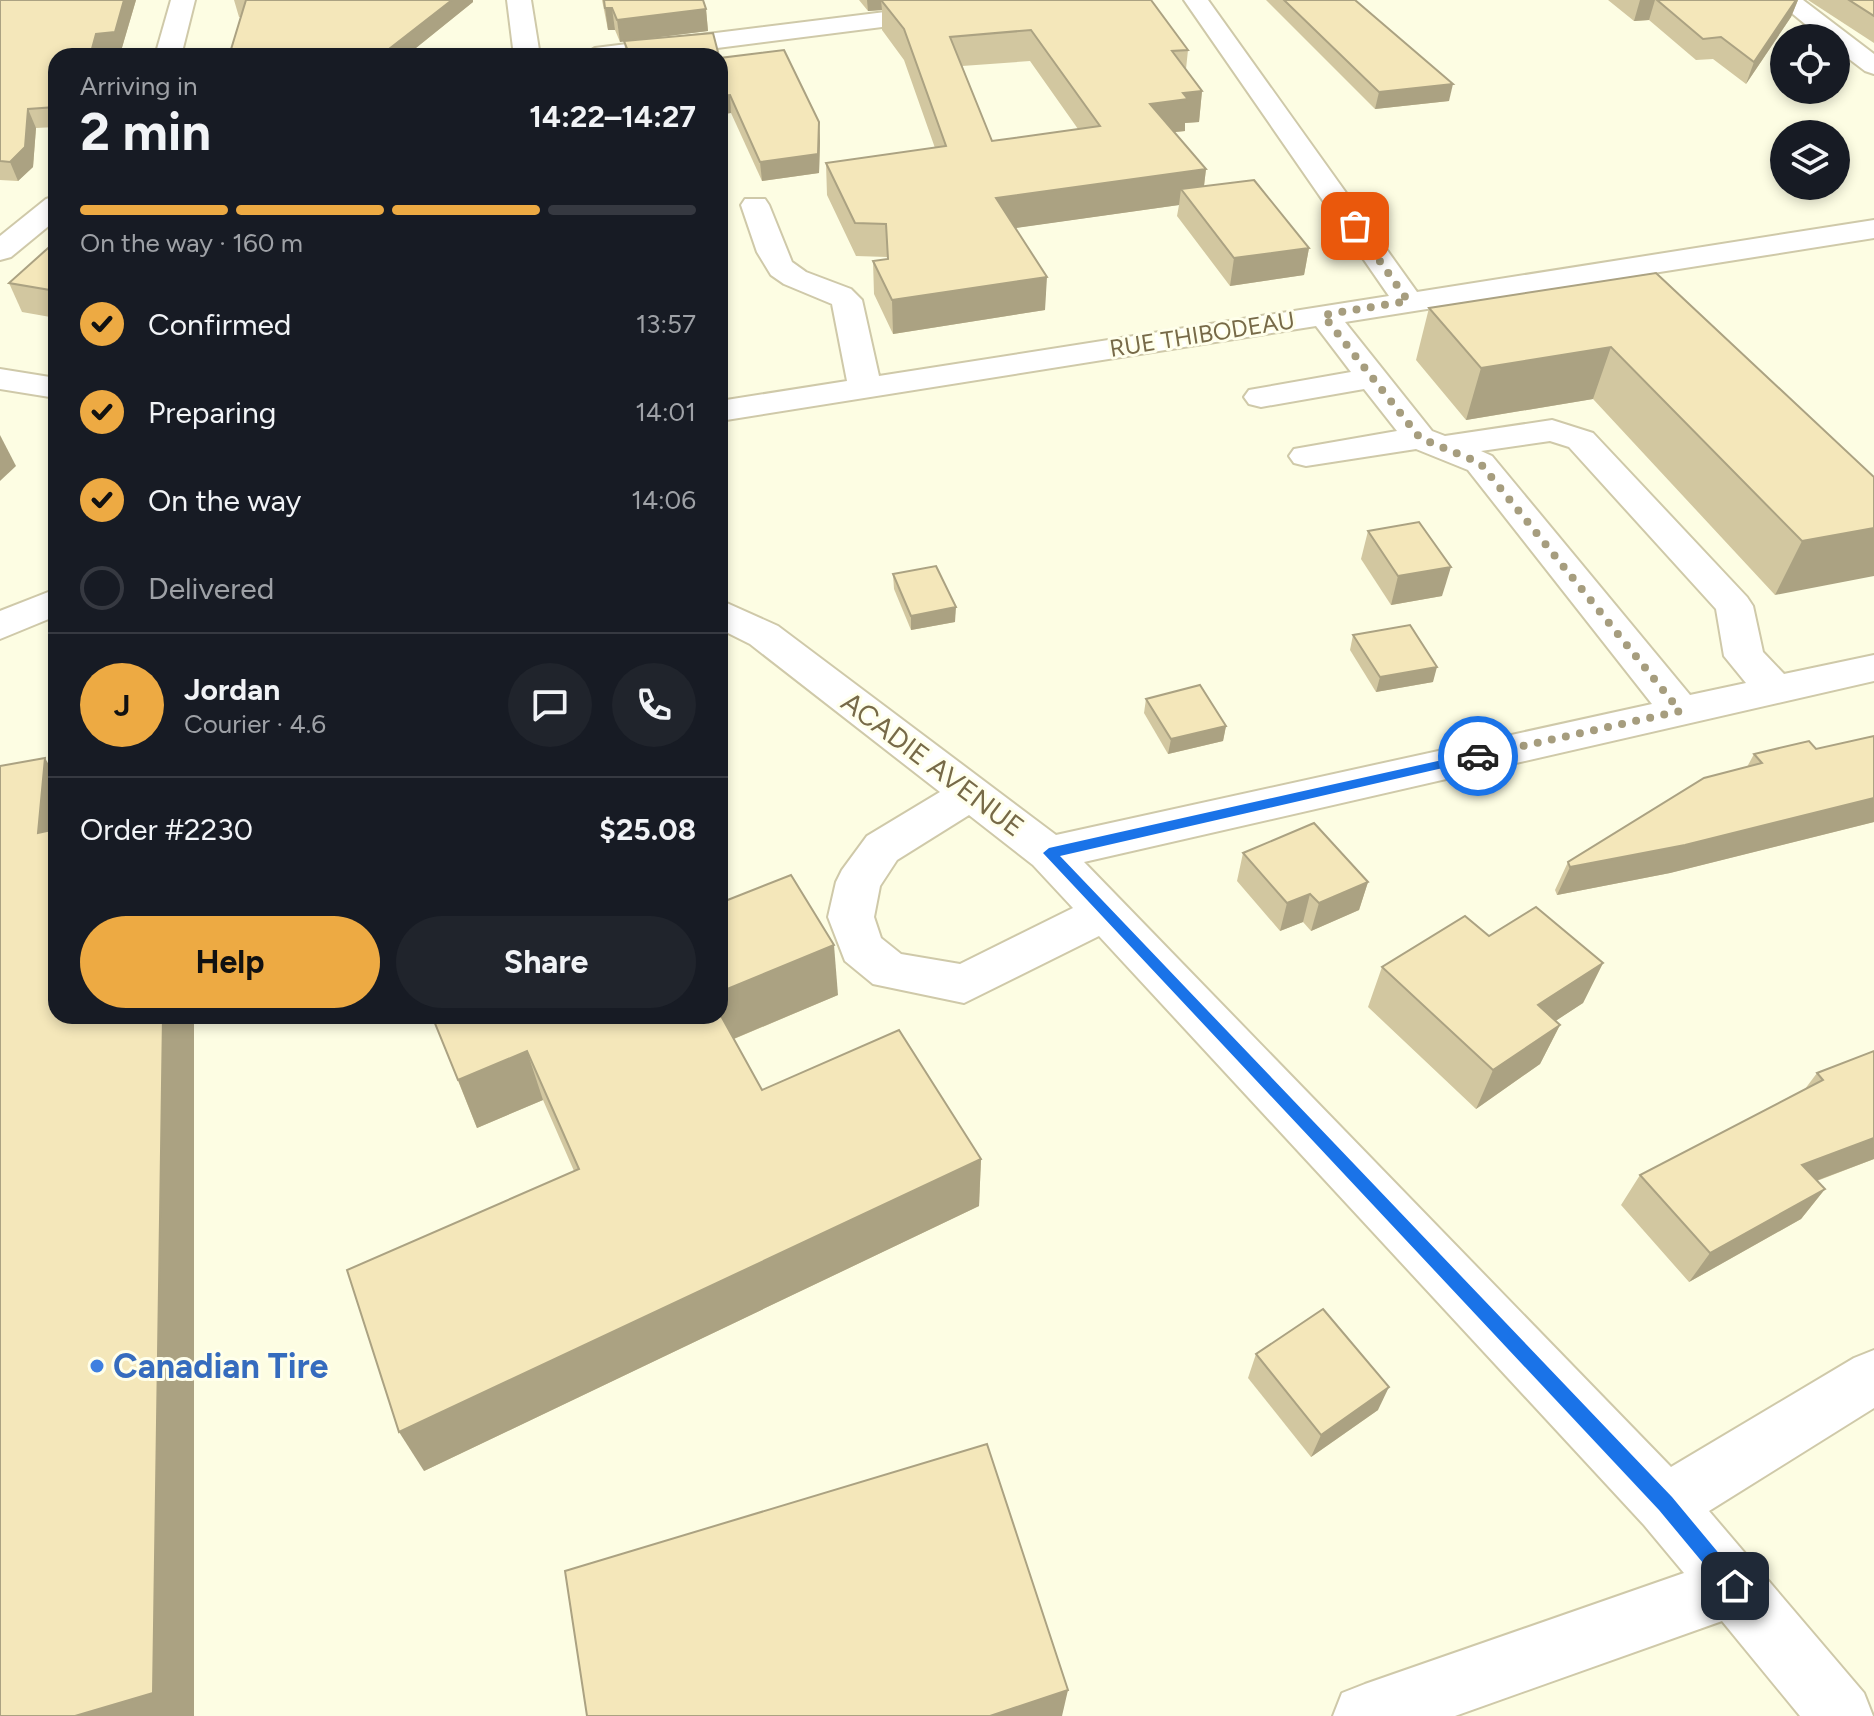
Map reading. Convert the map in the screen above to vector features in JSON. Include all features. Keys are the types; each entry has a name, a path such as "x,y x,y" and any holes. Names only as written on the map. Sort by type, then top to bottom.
{"street":[{"path":"170,48 183,0"},
{"path":"519,0 526,48"},
{"path":"788,0 793,30"},
{"path":"656,48 1039,0"},
{"path":"1196,0 1408,301"},
{"path":"1788,0 1874,66"},
{"path":"755,205 779,263 788,274 832,289 847,300 865,388"},
{"path":"0,251 48,212"},
{"name":"RUE THIBODEAU","path":"728,405 865,388 1874,229"},
{"path":"1323,315 1430,442 1480,463 1680,711"},
{"path":"1261,397 1373,378"},
{"path":"0,379 48,387"},
{"path":"1306,456 1552,430 1581,440 1734,606 1744,656 1775,690"},
{"path":"0,626 48,604"},
{"name":"ACADIE AVENUE","path":"728,617 764,635 1049,853 1665,1504 1841,1716"},
{"path":"1049,853 1874,668"},
{"path":"971,793 882,848 858,882 851,917 861,948 889,971 964,984 1107,911"},
{"path":"1665,1504 1874,1377"},
{"path":"1365,1716 1735,1586"}],"building":[{"path":"0,0 124,0 115,32 96,34 92,48 48,48 48,108 28,109 25,147 10,162 0,161"},
{"path":"246,0 452,0 390,48 231,48"},
{"path":"604,0 703,0 706,9 617,20 612,8 605,8"},
{"path":"881,0 1151,0 1188,50 1172,51 1202,91 1183,93 1188,99 1150,104 1206,169 996,198 1047,277 892,300 873,261 888,259 886,224 855,223 826,163 946,146 904,29","holes":["1031,30 1100,126 992,141 950,37"]},
{"path":"1284,0 1355,0 1453,84 1379,92"},
{"path":"1657,0 1796,0 1780,24 1770,24 1770,38 1754,62 1721,37 1703,39"},
{"path":"1849,0 1874,0 1874,16"},
{"path":"713,33 717,48 627,48 624,41"},
{"path":"784,50 819,122 818,154 760,162 728,95 728,57"},
{"path":"1254,180 1309,248 1234,258 1181,189"},
{"path":"48,248 48,290 9,283"},
{"path":"1656,273 1874,477 1874,528 1802,541 1611,347 1481,368 1429,308"},
{"path":"1419,522 1451,567 1398,576 1368,531"},
{"path":"936,566 956,607 911,616 893,574"},
{"path":"1410,625 1437,667 1380,677 1353,635"},
{"path":"1200,685 1226,726 1171,739 1146,699"},
{"path":"1874,736 1874,798 1685,845 1570,867 1568,862 1704,778 1762,763 1754,754 1809,741 1816,749"},
{"name":"Canadian Tire","path":"45,758 38,833 48,831 48,1024 163,1024 153,1693 75,1716 0,1716 0,766"},
{"path":"1314,823 1368,882 1319,903 1310,894 1287,903 1243,853"},
{"path":"791,875 834,945 728,989 728,900"},
{"path":"1536,907 1603,963 1538,1005 1560,1025 1493,1070 1382,967 1465,916 1489,936"},
{"path":"435,1024 726,1024 762,1090 899,1030 981,1159 399,1432 347,1270 579,1169 527,1051 458,1080"},
{"path":"1874,1051 1874,1138 1802,1165 1825,1189 1710,1253 1640,1175 1823,1080 1817,1073"},
{"path":"1323,1309 1389,1387 1321,1435 1256,1354"},
{"path":"987,1444 1068,1690 990,1716 587,1716 565,1571"}],"way so far":[{"path":"1355,226 1408,301 1323,315 1420,438 1480,463 1680,711 1478,756"}],"place":[{"name":"Canadian Tire","path":"97,1366"}],"route":[{"path":"1478,756 1049,853 1665,1504 1735,1586"}]}
